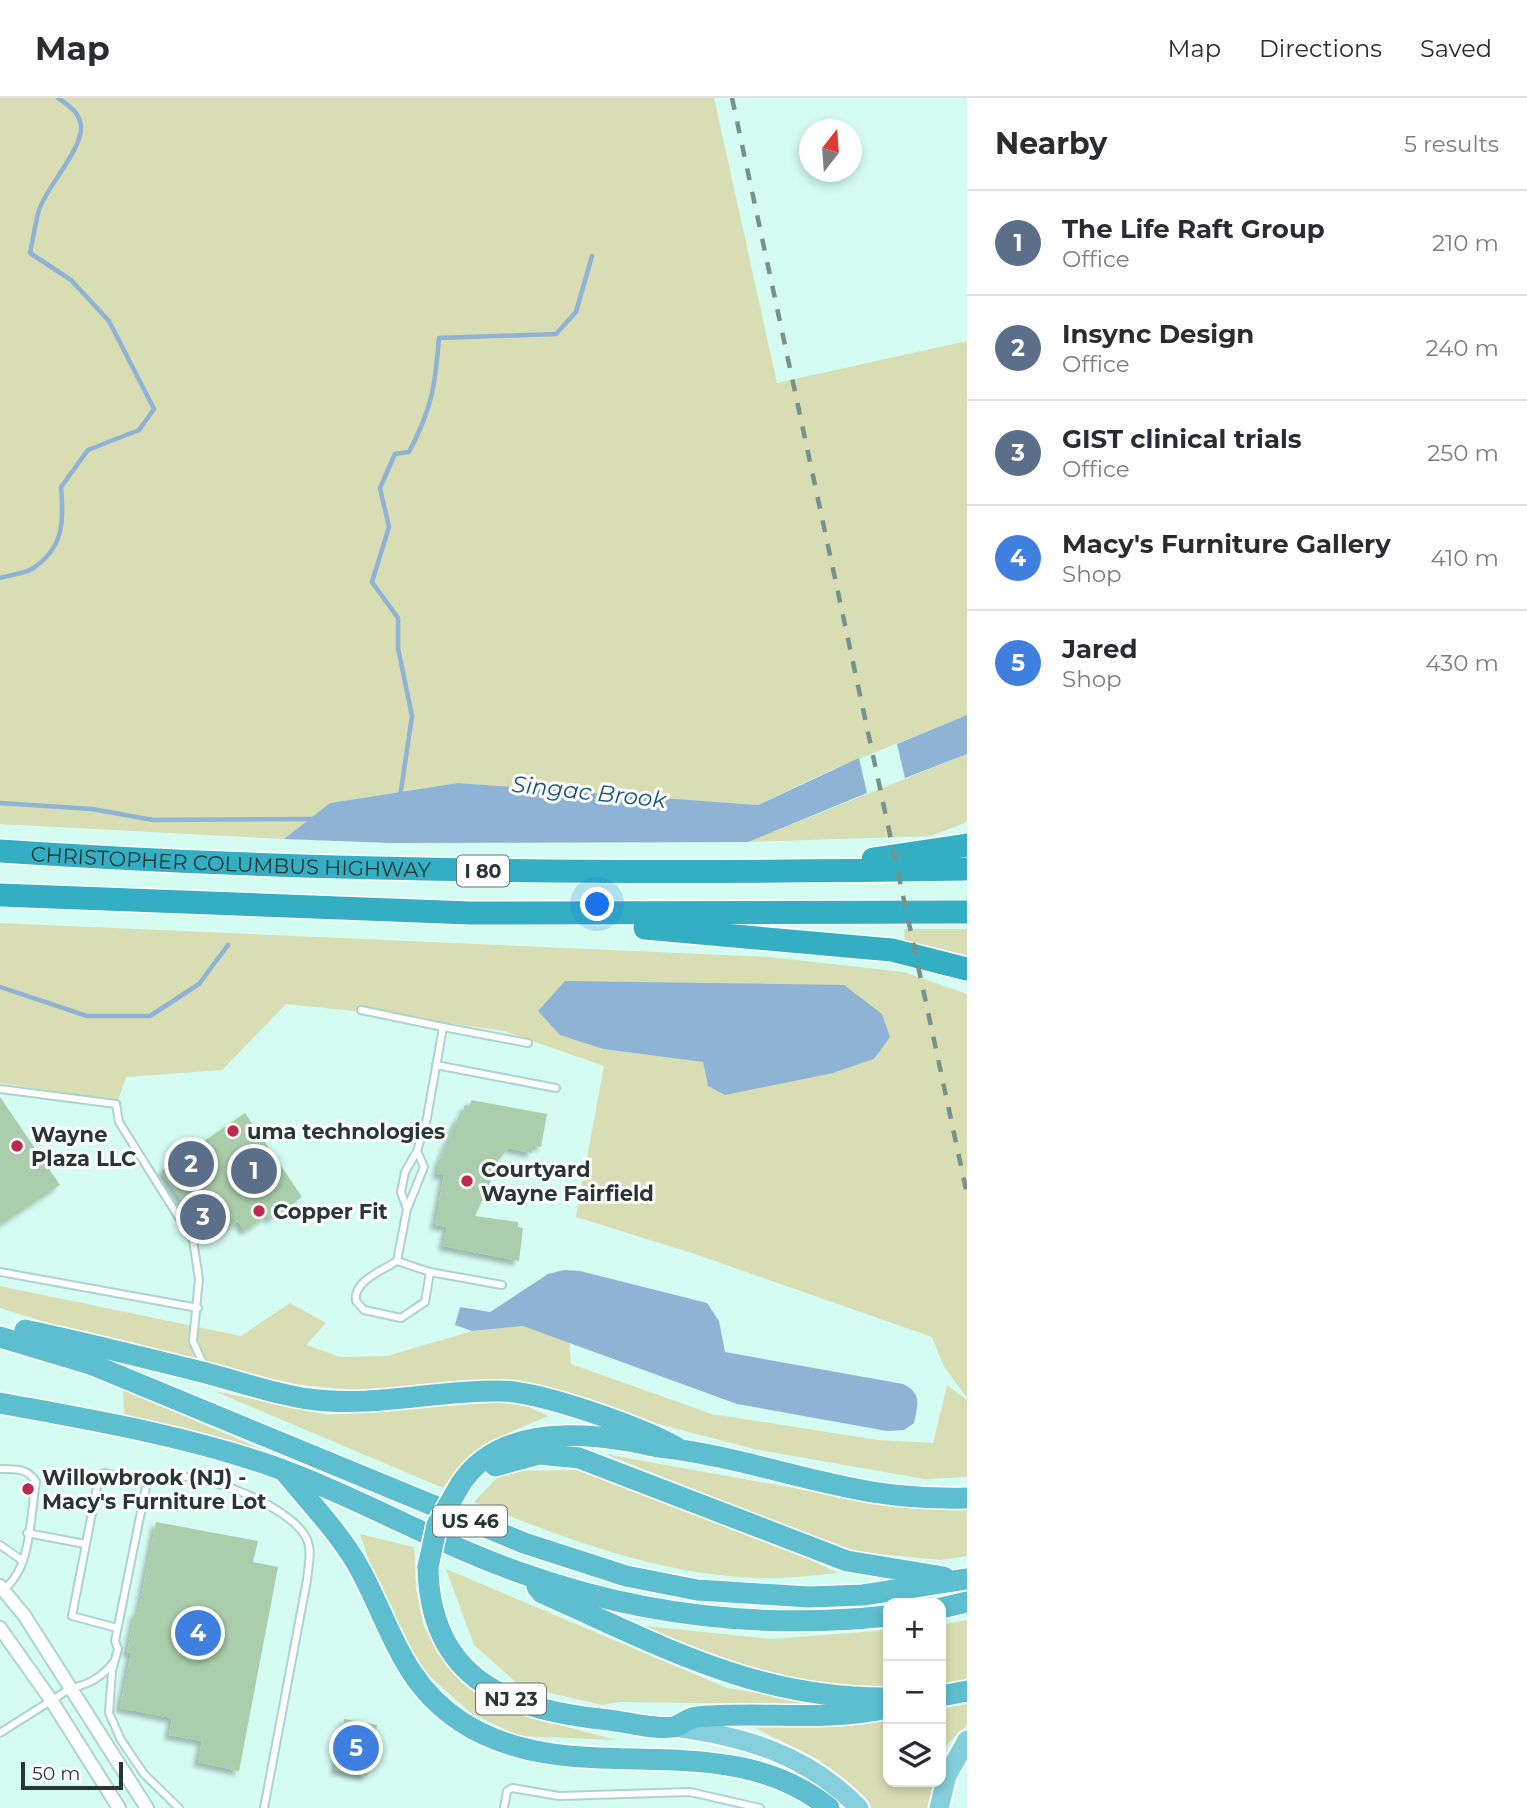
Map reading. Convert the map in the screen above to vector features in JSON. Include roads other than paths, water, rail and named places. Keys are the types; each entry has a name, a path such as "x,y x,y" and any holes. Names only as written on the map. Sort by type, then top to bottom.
{"highway":[{"path":"788,872 967,845"},
{"name":"CHRISTOPHER COLUMBUS HIGHWAY","path":"0,851 381,869 788,872 967,869"},
{"name":"CHRISTOPHER COLUMBUS HIGHWAY","path":"0,895 470,913 967,912"},
{"path":"470,913 855,946 918,955 967,969"},
{"path":"0,1325 100,1345 289,1395 345,1403 390,1402 479,1392 521,1392 563,1404 676,1447"},
{"name":"US 46","path":"0,1337 93,1364 524,1543 626,1576 697,1590 809,1597 863,1595 964,1580"},
{"name":"US 46","path":"0,1403 198,1443 283,1471 526,1575 621,1603 700,1616 780,1622 883,1616"},
{"name":"NJ 23","path":"673,1727 559,1715 535,1709 494,1691 463,1665 449,1647 433,1609 428,1567 437,1525 468,1472 484,1459 500,1450 534,1439 575,1435 676,1447 848,1488 897,1496 967,1498"},
{"path":"460,1486 512,1460 539,1454 566,1455 593,1462 847,1561 964,1580"},
{"path":"283,1471 339,1538 357,1565 390,1640 412,1674 442,1707 459,1720 495,1740 536,1752 696,1760 740,1766 783,1780 829,1808"},
{"path":"526,1575 542,1593 714,1669 790,1690 843,1697 883,1698"},
{"path":"946,1607 967,1602"},
{"path":"946,1695 967,1691"},
{"path":"673,1727 693,1717 815,1717 883,1709"}],"main road":[{"name":"NJ 23","path":"673,1727 749,1740 773,1749 816,1772 859,1808"},
{"path":"939,1808 947,1776 967,1740"}],"street":[{"path":"2,1588 71,1688 147,1808"},
{"path":"0,1628 51,1700 119,1808"}],"lane":[{"path":"361,1010 528,1043"},
{"path":"407,1209 401,1192 405,1172 417,1151 427,1118 443,1027"},
{"path":"436,1065 556,1088"},
{"path":"0,1089 116,1104 119,1122 193,1240 198,1267 198,1308 193,1341 207,1374"},
{"path":"417,1151 424,1167 407,1209 397,1261 357,1287 356,1301 364,1310 401,1318 425,1302 430,1272"},
{"path":"397,1261 430,1272 502,1285"},
{"path":"0,1272 198,1308"},
{"path":"0,1469 23,1470 32,1475 36,1482 23,1561 15,1581 2,1588"},
{"path":"117,1628 72,1616 101,1474 146,1482 161,1476 183,1475 237,1490 293,1524 309,1543 307,1580 264,1808"},
{"path":"146,1482 117,1628 115,1641 118,1649 109,1713 121,1740 144,1774 178,1808"},
{"path":"27,1533 85,1544"},
{"path":"0,1545 23,1561"},
{"path":"0,1733 71,1688 84,1686 105,1672 115,1660"},
{"path":"504,1808 507,1791 512,1788 559,1796 690,1792 760,1808"}],"water":[{"path":"967,715 967,754 905,778 897,744"},
{"path":"859,758 867,793 748,842 392,843 284,839 330,803 458,783 758,805"},
{"path":"565,981 844,985 882,1014 890,1037 874,1059 833,1073 725,1095 708,1086 703,1062 603,1049 560,1035 538,1011"},
{"path":"564,1270 580,1271 707,1303 719,1321 725,1352 903,1384 916,1395 914,1423 904,1430 887,1431 737,1404 523,1326 472,1331 455,1325 460,1307 490,1312 548,1274"}],"waterway":[{"path":"0,578 32,569 50,552 56,543 62,523 61,487 88,450 139,430 154,409 109,321 71,280 30,253 43,200 80,136 78,117 58,98"},
{"path":"400,797 412,716 398,648 398,618 372,582 389,527 380,488 395,454 409,452 423,423 434,384 439,338 556,334 576,312 592,256"},
{"path":"0,803 92,809 153,820 313,819"},
{"name":"Singac Brook","path":"0,987 87,1016 150,1016 199,984 228,945"}],"railway":[{"path":"732,98 967,1194"}],"place":[{"name":"uma technologies","path":"233,1131"},
{"name":"Wayne Plaza LLC","path":"17,1146"},
{"name":"Insync Design","path":"191,1164"},
{"name":"The Life Raft Group","path":"254,1171"},
{"name":"Courtyard Wayne Fairfield","path":"467,1181"},
{"name":"Copper Fit","path":"259,1211"},
{"name":"GIST clinical trials","path":"203,1217"},
{"name":"Willowbrook (NJ) - Macy's Furniture Lot","path":"28,1489"},
{"name":"Macy's Furniture Gallery","path":"198,1633"},
{"name":"Jared","path":"356,1748"}]}
